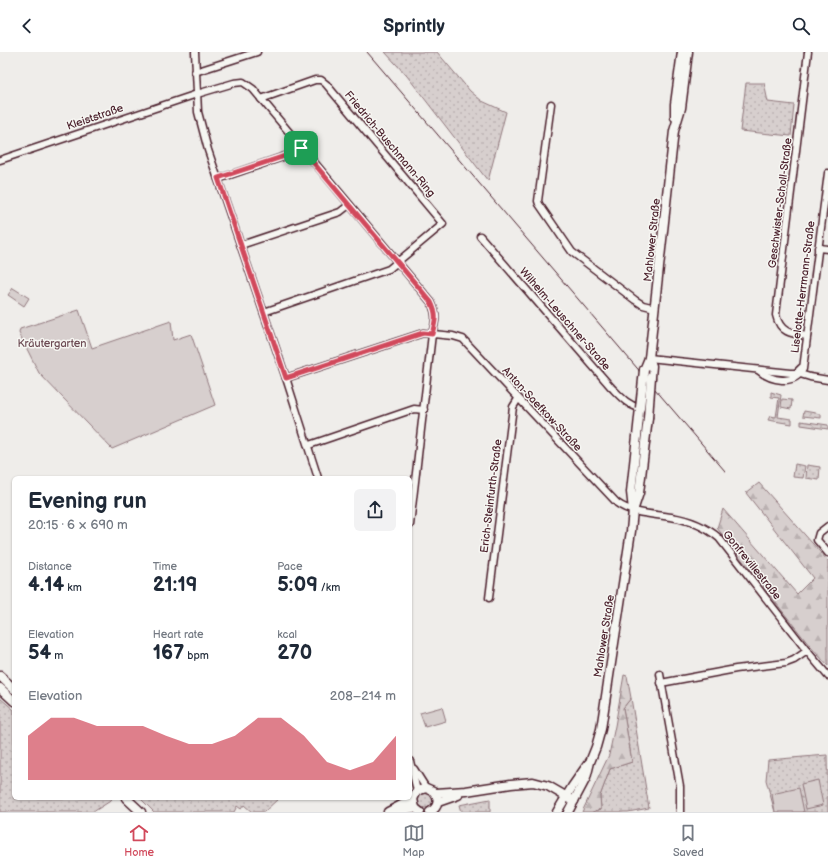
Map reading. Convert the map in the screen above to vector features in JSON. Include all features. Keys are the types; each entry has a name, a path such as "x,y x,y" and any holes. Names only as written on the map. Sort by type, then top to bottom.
{"main road":[{"name":"Mahlower Straße","path":"676,123 675,104 682,52"},
{"name":"Mahlower Straße","path":"633,510 631,492 644,370 649,358 676,123 680,108 688,52"},
{"name":"Mahlower Straße","path":"568,812 586,778 601,729 615,644 633,510 639,493 648,418 652,366 649,358"},
{"path":"0,676 12,688"},
{"path":"0,688 12,699"},
{"name":"Mahlower Straße","path":"557,812 566,796 590,762"},
{"path":"388,812 418,810 413,799 417,791 426,788 436,793 466,791 525,782 548,786 574,801"},
{"path":"438,802 466,791"},
{"path":"430,812 435,808 438,802 436,793"},
{"path":"128,800 141,812"},
{"path":"388,812 411,800"}],"street":[{"path":"195,52 198,112 208,150 309,445 317,476"},
{"path":"196,72 257,52"},
{"name":"Geschwister-Scholl-Straße","path":"807,336 794,334 783,329 778,323 776,315 808,52"},
{"name":"Friedrich-Buschmann-Ring","path":"261,99 315,80 321,80 326,84 443,224 397,262"},
{"name":"Kleiststraße","path":"0,160 234,83 243,82 253,89 261,99"},
{"path":"261,99 431,302 435,310 435,324 432,334 424,410 412,494"},
{"path":"551,104 538,201 539,204 572,252 634,300 643,305 655,308"},
{"path":"218,178 294,153 301,148"},
{"name":"Liselotte-Herrmann-Straße","path":"649,358 758,370 796,373 800,370 803,364 807,336 828,173"},
{"path":"241,245 340,212 349,204"},
{"name":"Wilhelm-Leuschner-Straße","path":"480,236 611,387 626,402 632,406 640,408"},
{"path":"818,248 828,249"},
{"path":"264,312 389,269 397,262"},
{"name":"Anton-Saefkow-Straße","path":"286,378 423,333 453,336 463,339 617,503 633,510"},
{"path":"758,370 768,377 782,380 792,379 800,374 803,364"},
{"path":"800,374 828,380"},
{"name":"Erich-Steinfurth-Straße","path":"489,598 513,407 518,399"},
{"path":"309,445 414,409 424,410"},
{"name":"Gonfrevillestraße","path":"633,510 692,521 716,535 725,543 807,651 828,676"},
{"path":"828,526 819,533 817,540 828,553"},
{"path":"661,683 736,669 786,663 794,660 807,651"},
{"path":"660,674 680,786 680,812"},
{"path":"412,765 426,788"},
{"path":"412,770 417,791"}],"green space":[{"path":"385,52 437,52 470,91 482,101 506,112 488,181 407,76"},
{"path":"746,83 764,83 768,102 794,105 791,136 740,131"},
{"path":"13,288 29,298 24,306 8,295"},
{"name":"Kräutergarten","path":"79,310 92,348 171,321 173,340 191,334 215,405 112,449 39,373 19,333 20,329"},
{"path":"771,392 781,395 778,417 792,419 792,424 768,420 770,416 776,417 779,398 771,397"},
{"path":"782,399 792,400 791,409 781,407"},
{"path":"804,411 821,414 821,418 803,416"},
{"path":"801,421 828,425 828,429 801,425"},
{"path":"795,464 805,466 803,478 793,477"},
{"path":"807,465 820,467 819,480 806,478"},
{"path":"759,483 828,561 828,666 809,645 717,528 723,509 797,594 813,578 746,493"},
{"path":"624,675 627,676 631,698 623,708 632,762 610,769 600,796 601,809 592,812 582,812 609,755"},
{"path":"0,698 12,708 12,800 112,800 93,812 0,812"},
{"path":"631,698 649,808 628,812 592,812 601,809 600,796 610,769 632,762 623,708"},
{"path":"442,707 446,721 425,727 420,713"},
{"path":"827,755 828,812 775,812 766,780 768,760"},
{"path":"818,780 823,805 806,809 801,784"},
{"path":"799,788 804,812 775,812 772,794"},
{"path":"425,792 432,797 433,800 428,807 425,808 418,803 417,800 422,793"},
{"path":"490,799 490,812 461,812 459,805"},
{"path":"142,800 277,800 264,812 252,812 244,805 241,809 237,806 234,812 154,812"}],"tram line":[{"path":"367,52 725,471"}],"route":[{"path":"301,148 431,302 435,310 436,317 432,334 423,333 286,378 218,178 294,153 301,148"}]}
